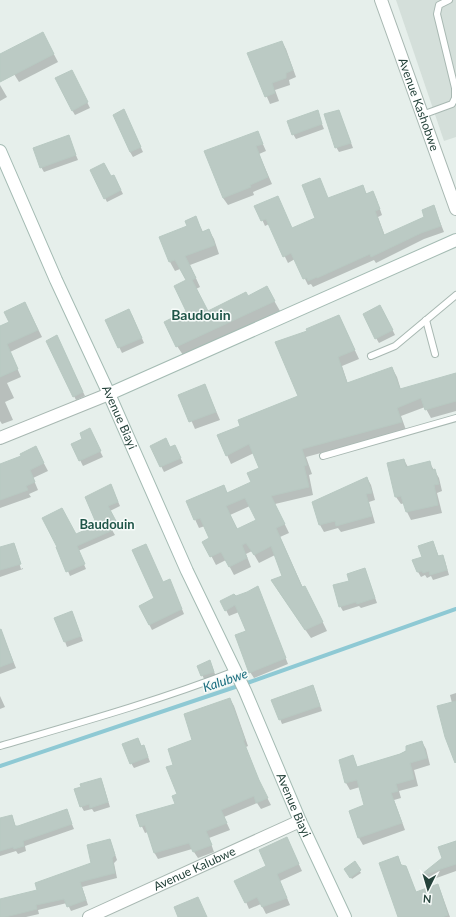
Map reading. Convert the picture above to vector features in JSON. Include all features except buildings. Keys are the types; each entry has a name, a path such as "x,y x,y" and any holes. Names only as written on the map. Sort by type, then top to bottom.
{"street":[{"name":"Avenue Kashobwe","path":"381,0 456,209"},
{"name":"Avenue Biayi","path":"0,151 59,287 109,394 187,571 243,687 300,821 345,917"},
{"path":"0,438 109,394 456,240"},
{"name":"Avenue Kalubwe","path":"89,917 300,821"}],"lane":[{"path":"422,116 452,104 455,98 455,88 437,14 439,6 449,0"},
{"path":"371,356 395,346 456,295"},
{"path":"426,320 435,354"},
{"path":"323,456 456,418"},
{"path":"0,746 116,712 201,684 235,671"}],"shaded area":[{"path":"396,0 456,0 456,137 444,141"}],"waterway":[{"name":"Kalubwe","path":"0,766 250,682 456,609"}],"district":[{"name":"Baudouin","path":"201,315"},
{"name":"Baudouin","path":"107,524"}]}
